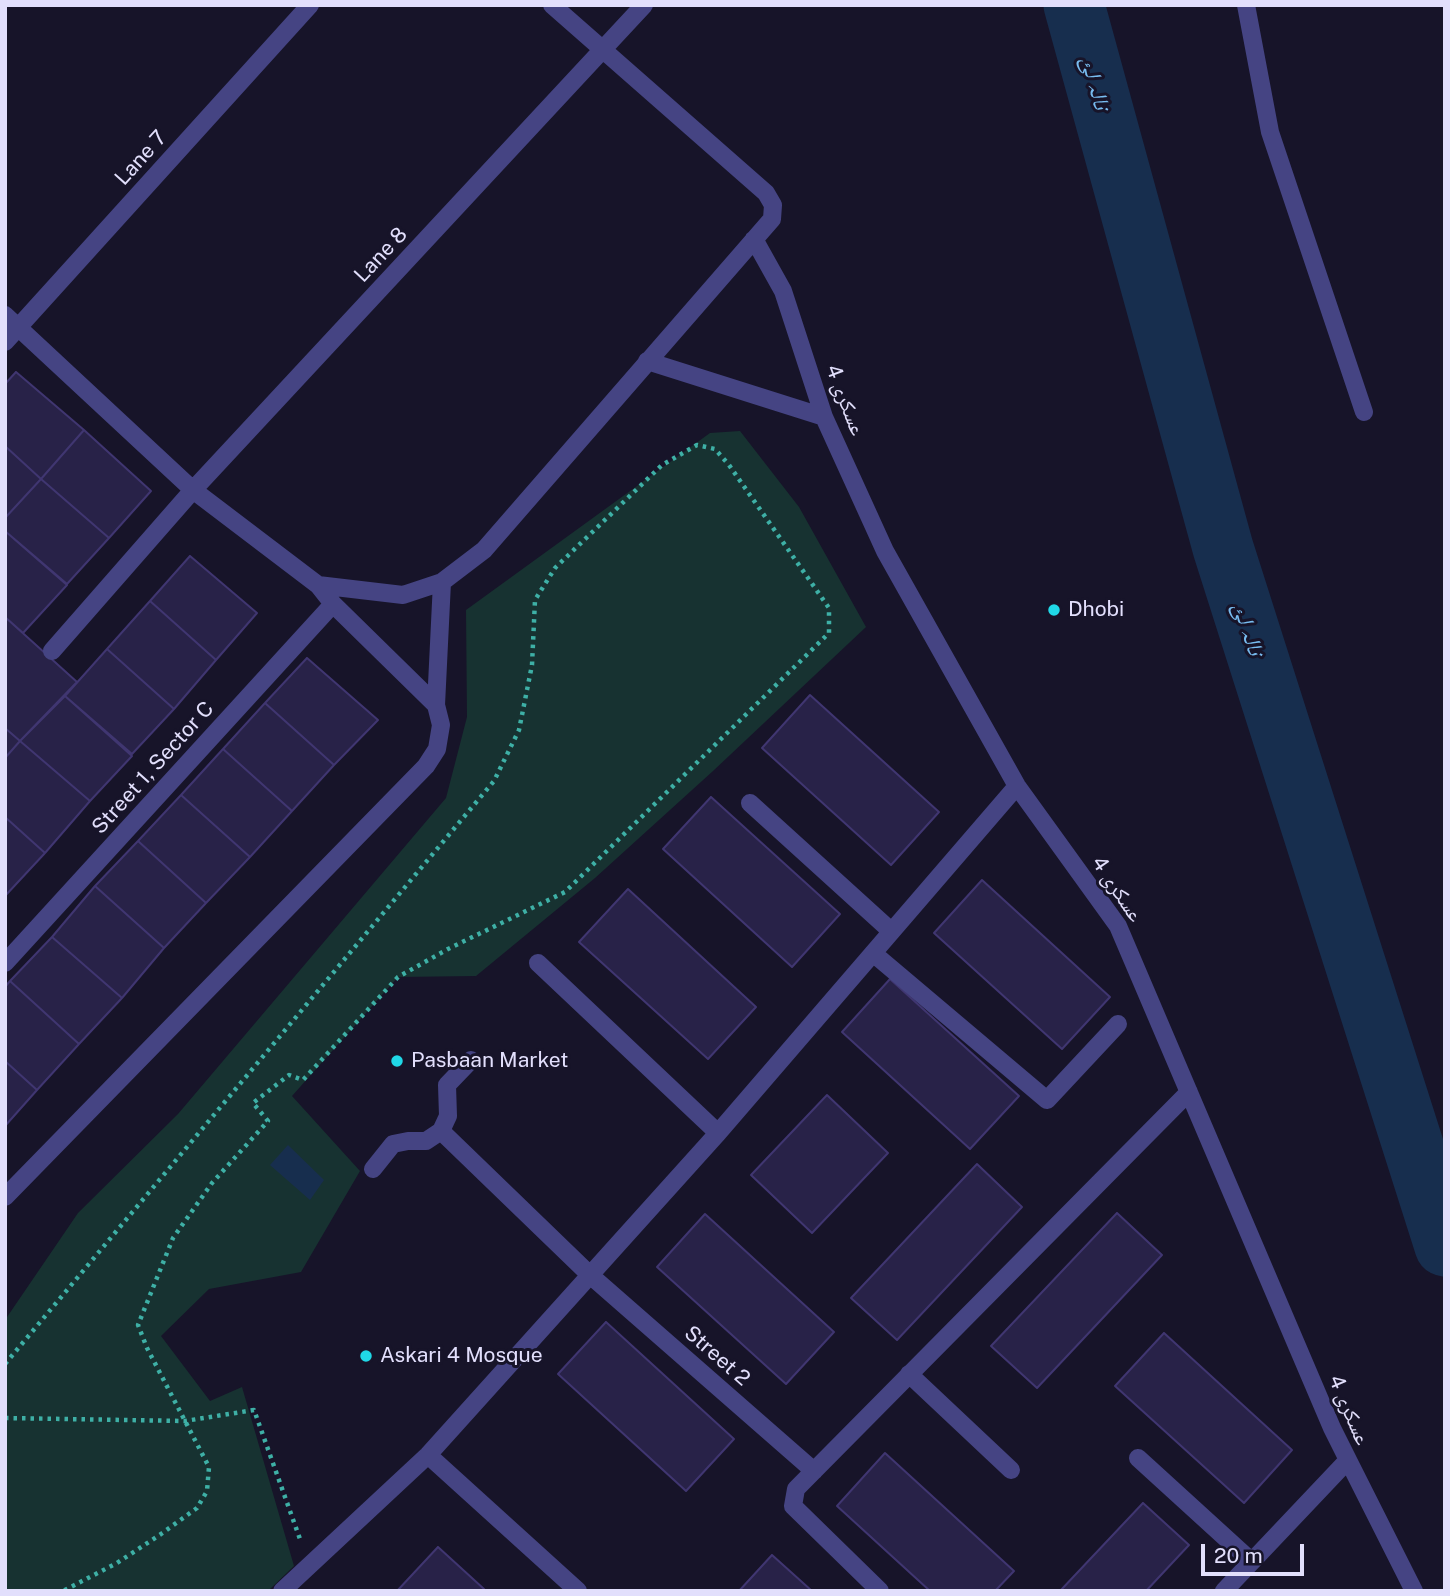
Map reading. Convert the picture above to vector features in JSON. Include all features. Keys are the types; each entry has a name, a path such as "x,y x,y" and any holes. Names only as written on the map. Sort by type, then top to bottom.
{"street":[{"name":"Lane 7","path":"5,342 12,321 310,5"},
{"path":"318,585 404,595 442,582 484,550 772,219 773,205 765,193 552,5"},
{"name":"Lane 8","path":"52,651 193,490 645,5"},
{"path":"1246,5 1269,132 1364,412"},
{"name":"عسکری 4","path":"754,239 783,290 824,417 885,551 1017,786 1118,926 1348,1460 1224,1591"},
{"path":"12,321 193,490 318,585 333,604 436,705"},
{"path":"647,361 824,417"},
{"path":"5,1197 426,766 437,749 441,725 436,705 442,582"},
{"name":"Street 1, Sector C","path":"5,963 333,604"},
{"path":"282,1591 428,1455 718,1133 1017,786"},
{"path":"750,803 891,931"},
{"path":"873,953 1046,1100 1118,1024"},
{"path":"538,963 718,1133"},
{"path":"373,1169 393,1144 426,1141 441,1131 448,1116 447,1085 471,1060"},
{"path":"880,1591 793,1506 796,1489 1189,1093"},
{"name":"Street 2","path":"441,1131 590,1275 814,1471"},
{"path":"909,1374 1011,1470"},
{"path":"428,1455 578,1591"},
{"path":"1138,1458 1251,1561"},
{"path":"1348,1460 1414,1591"}],"path":[{"path":"5,1364 494,780 519,730 532,665 535,600 555,568 662,465 697,445 715,449 829,608 829,633 565,892 448,949 398,977 303,1080 289,1075 253,1103 268,1121 212,1183 173,1238 138,1325 147,1348 209,1467 207,1492 197,1508 117,1563 63,1591"},
{"path":"5,1418 185,1421 254,1409 308,1564"}],"green space":[{"path":"740,431 799,507 866,627 595,878 476,976 398,977 292,1096 360,1171 301,1272 209,1289 161,1336 210,1401 242,1387 294,1566 268,1591 5,1591 5,1320 78,1213 178,1114 446,798 467,717 466,610 710,433"}],"water":[{"path":"288,1145 324,1180 310,1200 270,1165"}],"building":[{"path":"16,372 84,430 41,479 5,446 5,384"},
{"path":"84,430 151,491 109,538 41,479"},
{"path":"5,446 41,479 5,518"},
{"path":"41,479 109,538 67,584 5,531 5,518"},
{"path":"5,531 67,585 23,633 5,617"},
{"path":"190,556 257,613 216,660 150,601"},
{"path":"150,601 216,660 174,709 107,649"},
{"path":"5,617 77,682 20,741 5,728"},
{"path":"107,649 174,709 132,754 65,696"},
{"path":"307,658 378,720 334,765 265,703"},
{"path":"810,695 939,812 891,865 762,748"},
{"path":"65,696 132,756 90,801 20,741"},
{"path":"265,703 334,765 292,811 223,749"},
{"path":"5,728 20,741 5,758"},
{"path":"20,741 90,801 45,853 5,817 5,758"},
{"path":"223,749 292,811 250,857 181,795"},
{"path":"181,795 250,857 206,903 138,841"},
{"path":"711,797 840,914 792,967 663,849"},
{"path":"5,817 45,853 5,896"},
{"path":"138,841 206,903 164,948 95,886"},
{"path":"982,880 1110,997 1062,1049 934,933"},
{"path":"95,886 164,948 122,998 52,937"},
{"path":"628,889 756,1007 708,1059 579,942"},
{"path":"52,937 122,998 79,1044 10,981"},
{"path":"890,979 1019,1096 970,1149 842,1032"},
{"path":"10,981 79,1044 37,1090 5,1061 5,987"},
{"path":"5,1061 37,1090 5,1126"},
{"path":"827,1095 888,1153 812,1233 751,1175"},
{"path":"977,1164 1022,1207 897,1340 851,1298"},
{"path":"1117,1213 1162,1255 1037,1388 991,1346"},
{"path":"705,1214 834,1332 786,1384 657,1267"},
{"path":"606,1322 734,1439 686,1491 558,1374"},
{"path":"1164,1333 1292,1450 1244,1503 1115,1386"},
{"path":"885,1453 1014,1571 995,1591 930,1591 837,1506"},
{"path":"1143,1503 1189,1545 1146,1591 1060,1591"},
{"path":"438,1547 484,1589 397,1591"},
{"path":"772,1555 812,1591 739,1591"}],"waterway":[{"name":"نالہ لئ","path":"1074,5 1223,548 1445,1246"}],"place":[{"name":"Dhobi","path":"1054,610"},
{"name":"Pasbaan Market","path":"397,1061"},
{"name":"Askari 4 Mosque","path":"366,1356"}]}
